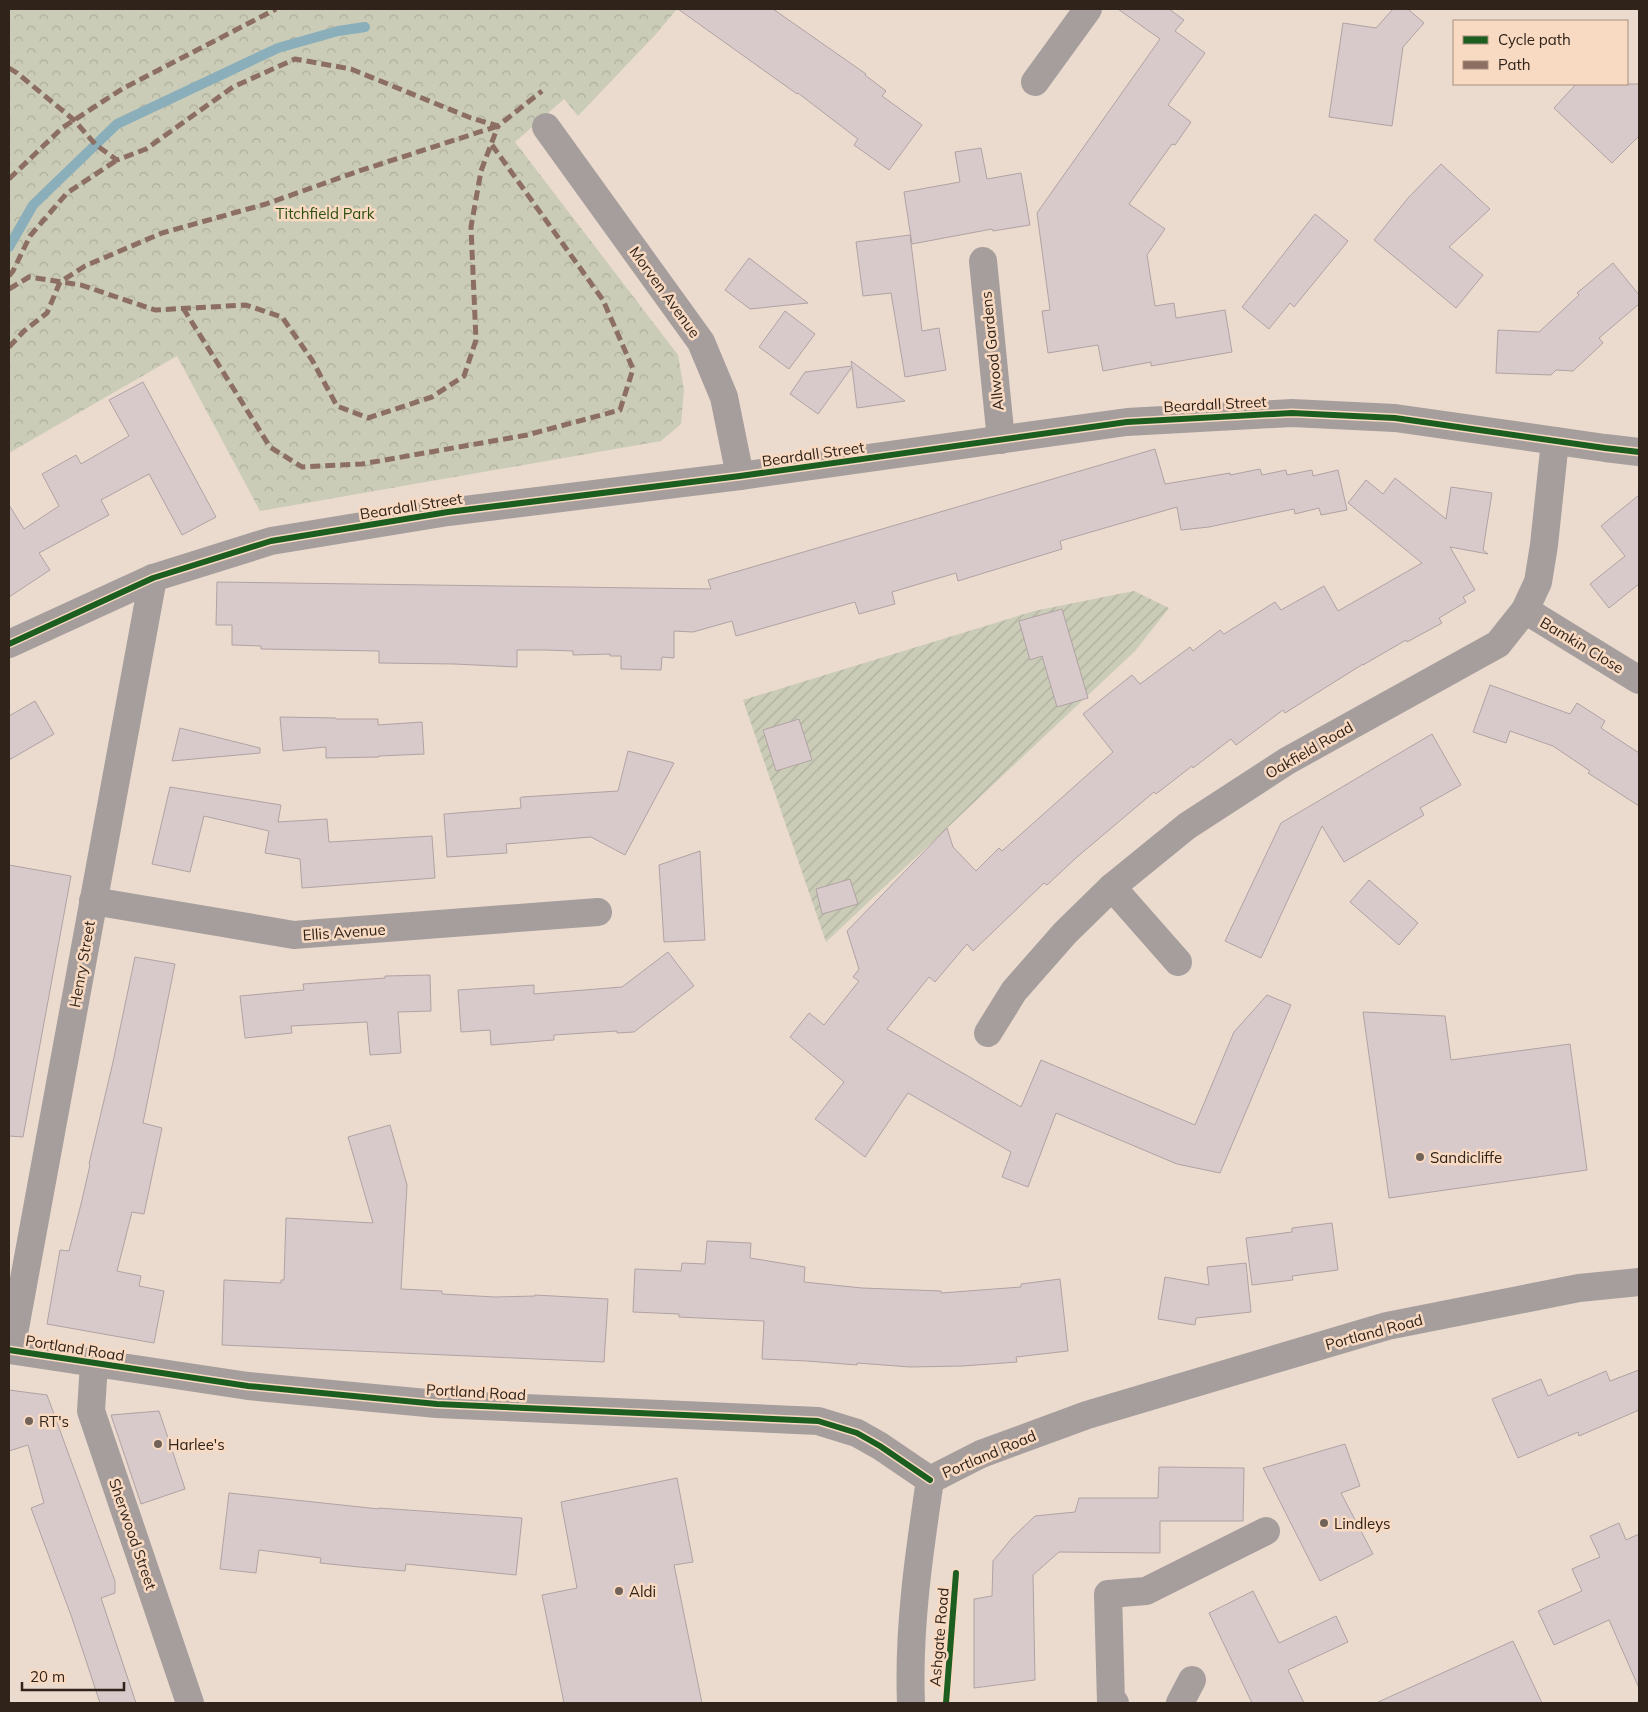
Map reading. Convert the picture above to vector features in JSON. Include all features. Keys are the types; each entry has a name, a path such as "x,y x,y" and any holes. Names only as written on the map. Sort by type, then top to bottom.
{"street":[{"path":"1035,82 1088,9"},
{"name":"Morven Avenue","path":"546,127 701,342 724,397 740,476"},
{"name":"Allwood Gardens","path":"983,261 1001,440"},
{"name":"Beardall Street","path":"9,644 44,626 153,578 271,541 448,512 740,476 1127,422 1292,413 1396,418 1555,442 1639,452"},
{"name":"Oakfield Road","path":"988,1033 1014,991 1065,933 1112,887 1187,826 1287,761 1498,644 1525,610 1538,582 1555,442"},
{"name":"Henry Street","path":"10,1350 153,578"},
{"name":"Bamkin Close","path":"1525,610 1639,680"},
{"path":"1112,887 1178,962"},
{"name":"Ellis Avenue","path":"94,901 294,936 598,912"},
{"name":"Portland Road","path":"10,1350 248,1386 437,1404 818,1421 857,1433 880,1446 930,1480 981,1454 1087,1415 1386,1326 1579,1288 1639,1282"},
{"name":"Sherwood Street","path":"94,1363 91,1411 190,1703"},
{"name":"Ashgate Road","path":"911,1703 910,1662 914,1596 930,1480"},
{"path":"1113,1703 1108,1594 1146,1591 1266,1531"},
{"path":"1180,1703 1192,1680"}],"green space":[{"name":"Titchfield Park","path":"9,9 677,9 656,34 578,116 564,99 515,142 678,355 684,390 681,424 661,441 260,511 177,356 9,453"},
{"path":"1134,591 1169,608 1135,651 826,942 743,700 1034,611"}],"building":[{"path":"678,9 773,9 866,74 886,91 882,96 922,125 889,170 854,145 858,139 798,93"},
{"path":"1118,9 1169,9 1184,20 1175,31 1205,53 1168,105 1191,122 1175,145 1172,144 1129,204 1165,229 1147,255 1155,306 1174,303 1176,318 1225,310 1232,352 1151,366 1151,362 1103,371 1098,345 1048,353 1042,311 1050,310 1037,213 1160,39"},
{"path":"1393,9 1408,9 1424,23 1403,47 1392,126 1329,117 1343,23 1376,28"},
{"path":"1639,84 1639,136 1612,163 1554,108 1575,85"},
{"path":"981,148 987,179 1021,173 1030,225 993,231 992,229 912,244 904,192 960,182 955,152"},
{"path":"1441,164 1490,209 1449,247 1483,275 1456,308 1374,240 1408,198"},
{"path":"1315,214 1348,241 1294,307 1290,303 1269,329 1242,307"},
{"path":"910,235 922,331 939,328 946,370 905,377 891,293 863,296 856,242"},
{"path":"749,258 808,303 750,309 725,290"},
{"path":"1613,263 1639,295 1639,304 1599,338 1603,343 1573,371 1556,370 1551,375 1496,373 1498,330 1539,332 1579,295 1577,293"},
{"path":"785,311 815,334 789,369 759,347"},
{"path":"851,361 905,401 857,408 852,367 818,414 790,394 805,372 852,366"},
{"path":"143,382 216,517 182,535 149,474 101,500 109,515 39,553 50,570 9,597 9,505 24,529 59,506 42,474 76,455 81,464 129,436 109,400"},
{"path":"1155,449 1165,484 1260,469 1262,475 1286,470 1287,475 1312,470 1313,476 1338,470 1347,510 1321,515 1319,508 1295,514 1294,509 1209,527 1181,530 1177,507 1060,541 1062,549 958,581 956,573 892,592 895,604 859,614 855,602 736,636 732,621 693,632 674,631 674,658 662,657 661,670 621,669 621,656 610,656 610,654 573,655 573,651 545,650 517,650 517,667 379,663 379,651 261,649 261,646 232,645 232,625 216,625 217,582 711,589 708,580"},
{"path":"1395,478 1446,519 1451,487 1492,493 1483,550 1488,554 1450,547 1475,590 1463,597 1466,602 1439,618 1442,623 1363,664 1285,713 1283,710 1236,745 1231,739 1156,794 1154,792 1047,885 1044,883 973,951 967,944 935,982 929,977 887,1029 1021,1107 1041,1060 1195,1125 1234,1032 1267,995 1291,1005 1220,1173 1177,1164 1056,1113 1028,1187 1002,1177 1011,1152 908,1093 865,1157 815,1119 844,1082 790,1037 809,1013 824,1025 859,981 853,977 859,969 847,931 947,828 953,847 976,871 999,848 1002,851 1113,752 1083,714 1132,675 1140,684 1190,647 1193,651 1220,630 1224,634 1275,602 1281,610 1324,586 1338,611 1422,563 1348,503 1366,480 1383,494"},
{"path":"1639,495 1639,584 1609,608 1590,584 1625,556 1601,526"},
{"path":"1062,609 1088,698 1057,707 1042,656 1030,660 1019,621"},
{"path":"1490,685 1570,714 1577,703 1605,721 1601,728 1639,753 1639,806 1588,773 1590,771 1553,746 1510,731 1506,743 1473,732"},
{"path":"35,701 54,734 9,760 9,716"},
{"path":"280,717 378,719 378,725 422,722 424,754 326,758 326,747 283,751"},
{"path":"799,719 812,760 776,771 763,730"},
{"path":"180,728 260,748 260,753 172,761"},
{"path":"1432,734 1461,785 1420,808 1424,815 1344,862 1322,826 1261,958 1225,941 1281,823"},
{"path":"628,751 674,763 625,855 591,837 506,844 507,853 447,857 444,814 521,808 520,798 522,797 618,791"},
{"path":"170,787 281,805 278,822 327,819 329,842 432,836 435,878 302,888 300,859 265,853 269,831 204,816 190,872 152,864"},
{"path":"700,851 705,940 664,942 659,865"},
{"path":"9,865 71,876 23,1137 9,1136"},
{"path":"850,879 858,904 822,914 816,889"},
{"path":"1369,880 1418,923 1399,945 1350,902"},
{"path":"668,952 694,986 634,1032 617,1033 617,1031 554,1035 554,1040 491,1045 490,1030 461,1032 458,990 534,985 534,994 622,987"},
{"path":"135,957 175,964 143,1123 162,1128 144,1214 132,1212 117,1271 141,1276 139,1286 164,1291 154,1343 47,1324 60,1250 69,1251 82,1200"},
{"path":"430,975 431,1011 398,1012 401,1053 370,1055 367,1022 291,1026 292,1033 245,1038 240,996 304,990 303,984 385,978 385,976"},
{"path":"1363,1012 1445,1016 1451,1060 1570,1044 1587,1170 1389,1198"},
{"path":"390,1125 407,1185 401,1289 442,1291 442,1294 495,1297 535,1295 608,1299 604,1362 222,1345 224,1280 281,1283 281,1280 284,1280 286,1218 373,1223 348,1137"},
{"path":"1332,1223 1338,1270 1292,1276 1293,1280 1252,1285 1246,1238 1292,1232 1292,1228"},
{"path":"707,1241 751,1243 750,1258 805,1267 804,1282 862,1288 941,1291 941,1293 1021,1287 1021,1284 1060,1279 1068,1351 1016,1357 1017,1362 963,1366 910,1367 762,1359 764,1321 679,1317 679,1314 633,1312 635,1269 681,1271 682,1263 705,1264"},
{"path":"1246,1263 1251,1312 1196,1318 1195,1325 1158,1319 1165,1277 1209,1285 1207,1267"},
{"path":"1639,1370 1639,1410 1579,1436 1578,1432 1518,1458 1492,1399 1541,1379 1548,1396 1606,1371 1610,1381"},
{"path":"9,1390 47,1395 115,1581 115,1593 101,1598 136,1703 100,1703 72,1618 31,1508 44,1503 28,1445 9,1451"},
{"path":"159,1411 185,1489 141,1504 111,1415"},
{"name":"Lindleys","path":"1345,1444 1360,1486 1341,1493 1373,1554 1320,1581 1263,1468"},
{"path":"1159,1467 1244,1468 1243,1521 1160,1521 1160,1553 1059,1552 1033,1575 1035,1680 974,1688 974,1599 992,1596 993,1561 1013,1537 1035,1516 1075,1512 1079,1498 1158,1498"},
{"name":"Aldi","path":"677,1478 693,1562 674,1565 702,1703 564,1703 542,1595 577,1588 561,1502"},
{"path":"229,1493 379,1509 522,1518 516,1575 406,1564 405,1571 359,1567 320,1563 321,1558 259,1550 256,1573 220,1569"},
{"path":"1619,1523 1626,1540 1639,1534 1639,1688 1609,1620 1554,1645 1538,1611 1582,1591 1572,1569 1600,1557 1590,1536"},
{"path":"1253,1591 1279,1643 1336,1616 1348,1642 1288,1670 1304,1703 1252,1703 1209,1613"},
{"path":"1513,1641 1542,1703 1376,1703"}],"waterway":[{"path":"9,247 33,205 117,124 278,48 338,31 365,27"}],"marked path":[{"path":"9,179 62,128 122,89 276,9"},
{"path":"9,68 74,120 96,145 117,160 146,149 233,87 295,59 351,69 471,118 498,126 542,91"},
{"path":"9,289 29,277 81,285 155,310 246,305 282,317 312,360 337,406 368,418 432,397 464,376 476,340 471,227 481,171 498,126"},
{"path":"9,347 24,331 47,313 60,282 85,266 162,233 266,204 359,171 498,126"},
{"path":"183,308 270,447 302,467 362,464 527,435 620,410 633,369 603,300 492,145"},
{"path":"9,276 30,236 67,193 117,160"}],"cycle path":[{"path":"9,644 153,578 271,541 448,512 740,476 1127,422 1292,413 1395,418 1639,452"},
{"path":"9,1350 248,1386 437,1404 818,1421 857,1433 880,1446 930,1480"},
{"path":"946,1703 956,1573"}],"place":[{"name":"Sandicliffe","path":"1420,1157"},
{"name":"RT's","path":"29,1421"},
{"name":"Harlee's","path":"158,1444"},
{"name":"Lindleys","path":"1324,1523"},
{"name":"Aldi","path":"619,1591"}]}
